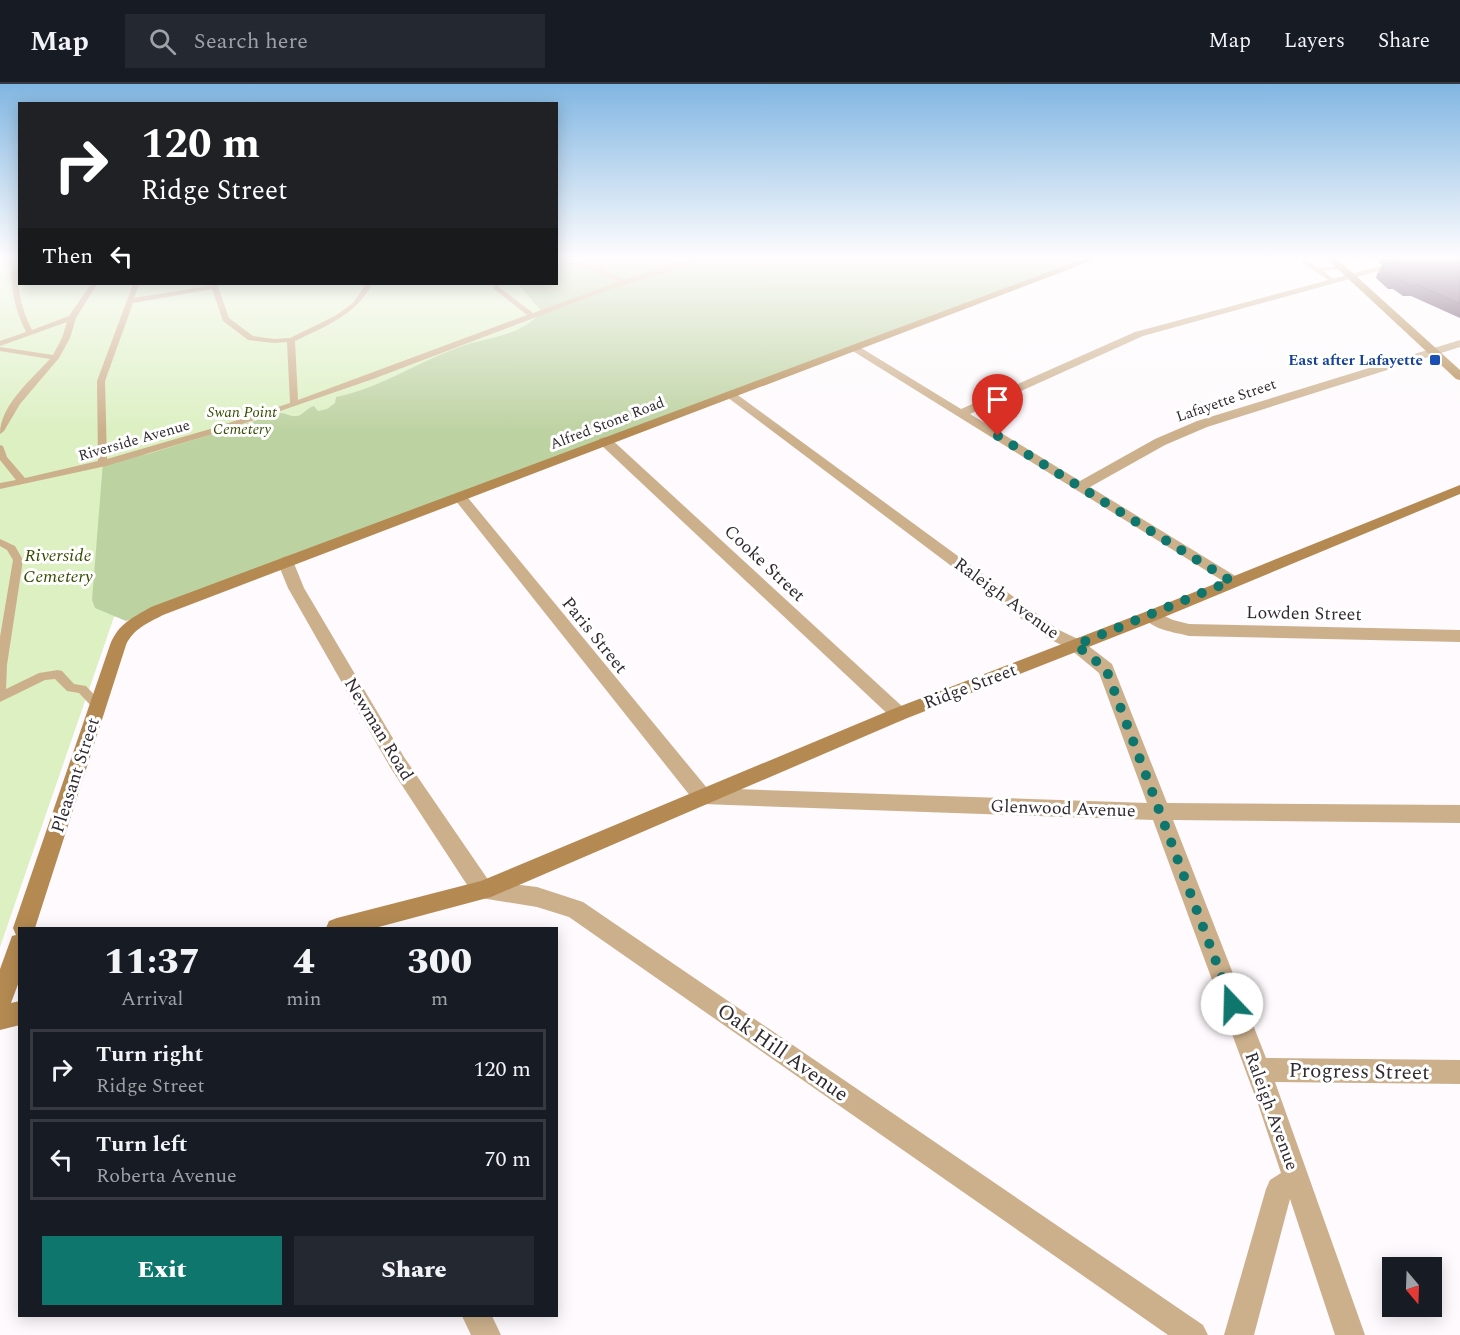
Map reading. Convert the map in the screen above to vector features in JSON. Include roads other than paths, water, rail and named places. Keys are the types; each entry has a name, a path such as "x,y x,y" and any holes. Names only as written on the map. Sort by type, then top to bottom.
{"street":[{"name":"Alfred Stone Road","path":"132,625 157,611 285,561 941,315"},
{"path":"960,414 1138,334 1208,315"},
{"path":"1394,315 1458,372"},
{"name":"Lafayette Street","path":"1080,487 1160,442 1202,424 1460,343"},
{"path":"854,348 1231,581"},
{"name":"Raleigh Avenue","path":"731,394 1053,634 1076,645 1106,669 1297,1179 1350,1335"},
{"name":"Cooke Street","path":"605,441 899,714"},
{"name":"Ridge Street","path":"483,890 899,714 1151,616 1231,581 1460,489"},
{"name":"Paris Street","path":"459,496 702,796"},
{"name":"Newman Road","path":"285,561 296,588 397,762 483,890"},
{"name":"Lowden Street","path":"1151,616 1168,625 1189,630 1460,636"},
{"name":"Pleasant Street","path":"24,927 118,645 123,633 132,625"},
{"name":"Glenwood Avenue","path":"702,796 1159,812 1460,814"},
{"name":"Oak Hill Avenue","path":"342,927 483,890 537,897 575,909 1193,1335"},
{"path":"0,1002 18,950"},
{"path":"0,1018 18,1014"},
{"name":"Progress Street","path":"1257,1070 1460,1072"},
{"name":"Raleigh Avenue","path":"1239,1335 1280,1189 1297,1179"},
{"path":"477,1317 486,1335"}],"lane":[{"path":"23,315 30,333"},
{"path":"0,431 16,403 55,358 66,338 74,315"},
{"path":"103,464 101,381 125,315"},
{"path":"225,315 226,319 250,338 274,341 291,340 341,315"},
{"name":"Riverside Avenue","path":"0,486 103,464 294,403 532,316"},
{"path":"0,344 72,318"},
{"path":"291,340 294,403"},
{"path":"0,349 55,358"},
{"path":"0,448 3,458 23,482"},
{"path":"0,542 11,548 18,560 1,665 0,692"},
{"path":"0,697 43,676 58,674 71,688 81,689 98,706"}],"place":[{"name":"East after Lafayette","path":"1435,360"}],"park label":[{"name":"Swan Point Cemetery","path":"242,420"},
{"name":"Riverside Cemetery","path":"58,565"}]}
